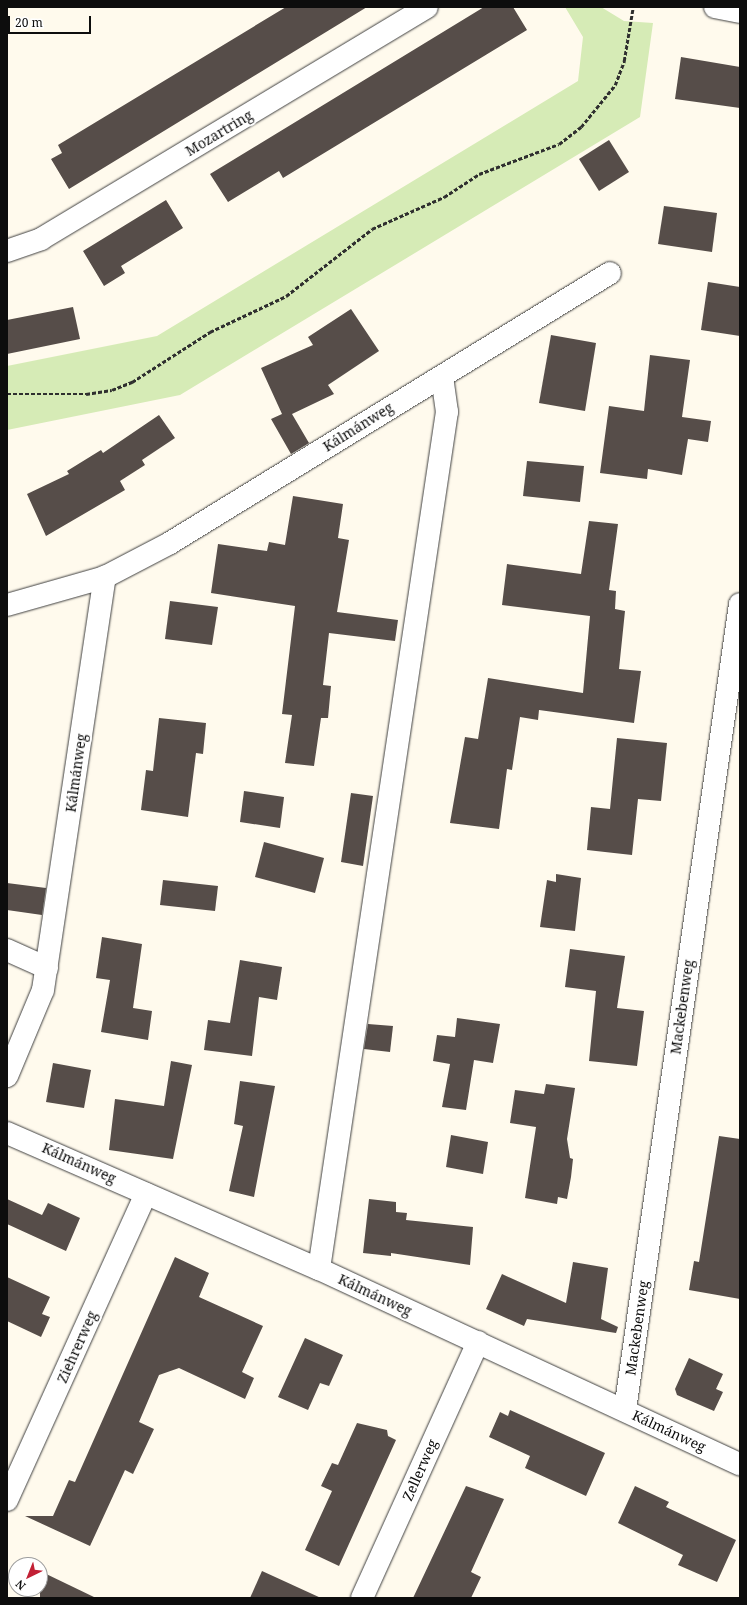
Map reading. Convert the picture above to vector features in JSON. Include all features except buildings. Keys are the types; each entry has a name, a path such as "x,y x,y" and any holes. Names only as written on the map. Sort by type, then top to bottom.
{"street":[{"name":"Mozartring","path":"7,251 41,239 427,7"},
{"path":"715,7 740,12"},
{"name":"Kálmánweg","path":"7,605 105,577 170,543 610,274"},
{"path":"319,1270 447,412 442,376"},
{"name":"Kálmánweg","path":"7,1076 43,990 105,577"},
{"name":"Mackebenweg","path":"625,1410 740,604"},
{"path":"7,950 47,968"},
{"name":"Kálmánweg","path":"7,1132 478,1342 740,1464"},
{"name":"Ziehrerweg","path":"7,1500 146,1194"},
{"name":"Zellerweg","path":"362,1598 478,1342"}],"path":[{"path":"7,394 86,394 112,390 132,382 210,332 286,296 372,229 444,197 479,174 559,144 581,127 615,85 624,61 633,7"}],"green space":[{"path":"565,7 601,7 624,21 653,23 640,117 180,395 7,430 7,366 157,336 578,81 583,37"}]}
